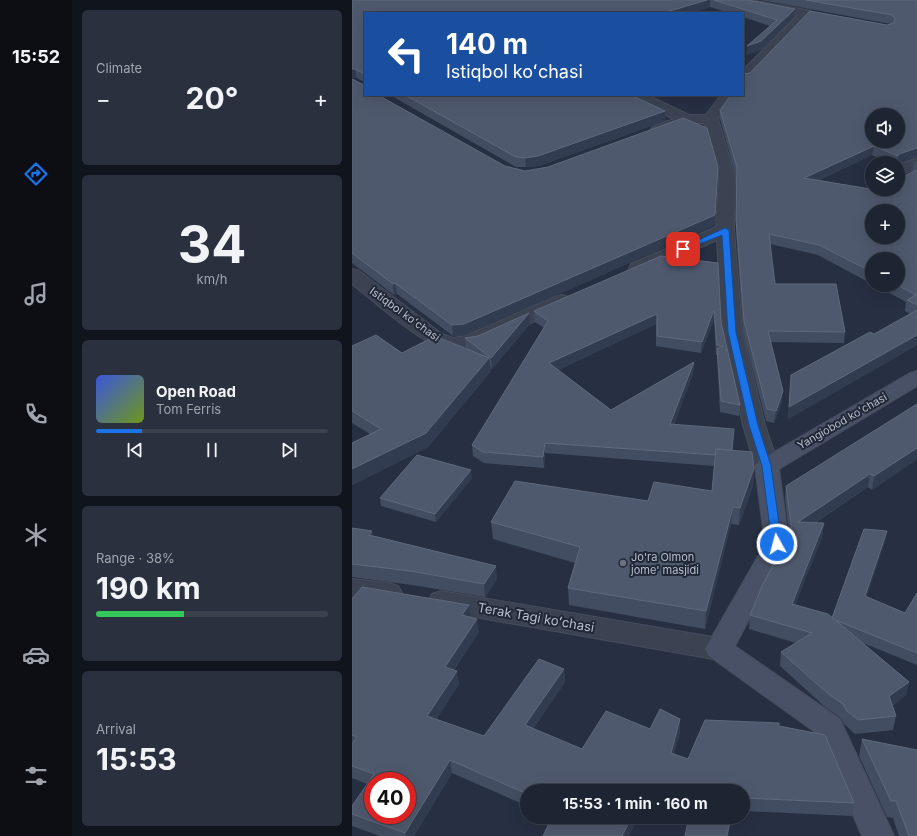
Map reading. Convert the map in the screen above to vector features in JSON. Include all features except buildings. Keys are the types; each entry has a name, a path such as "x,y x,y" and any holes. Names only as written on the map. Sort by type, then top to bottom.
{"street":[{"path":"732,0 820,17"},
{"path":"744,77 806,14"},
{"path":"637,96 687,119"},
{"path":"643,135 687,119 710,118 728,96"},
{"path":"710,118 727,177 725,230 732,332 754,425 767,466 777,544 719,649 830,727 878,836"},
{"path":"905,167 917,163"},
{"path":"623,274 725,230"},
{"name":"Istiqbol koʻchasi","path":"352,275 435,338 451,344 471,340 580,293"},
{"name":"Yangiobod koʻchasi","path":"767,466 917,377"},
{"name":"Terak Tagi koʻchasi","path":"352,588 416,596 719,649"}],"place":[{"name":"Jo'ra Olmon jome' masjidi","path":"623,563"}],"route":[{"path":"683,249 725,230 732,332 754,425 767,466 777,544"}]}
